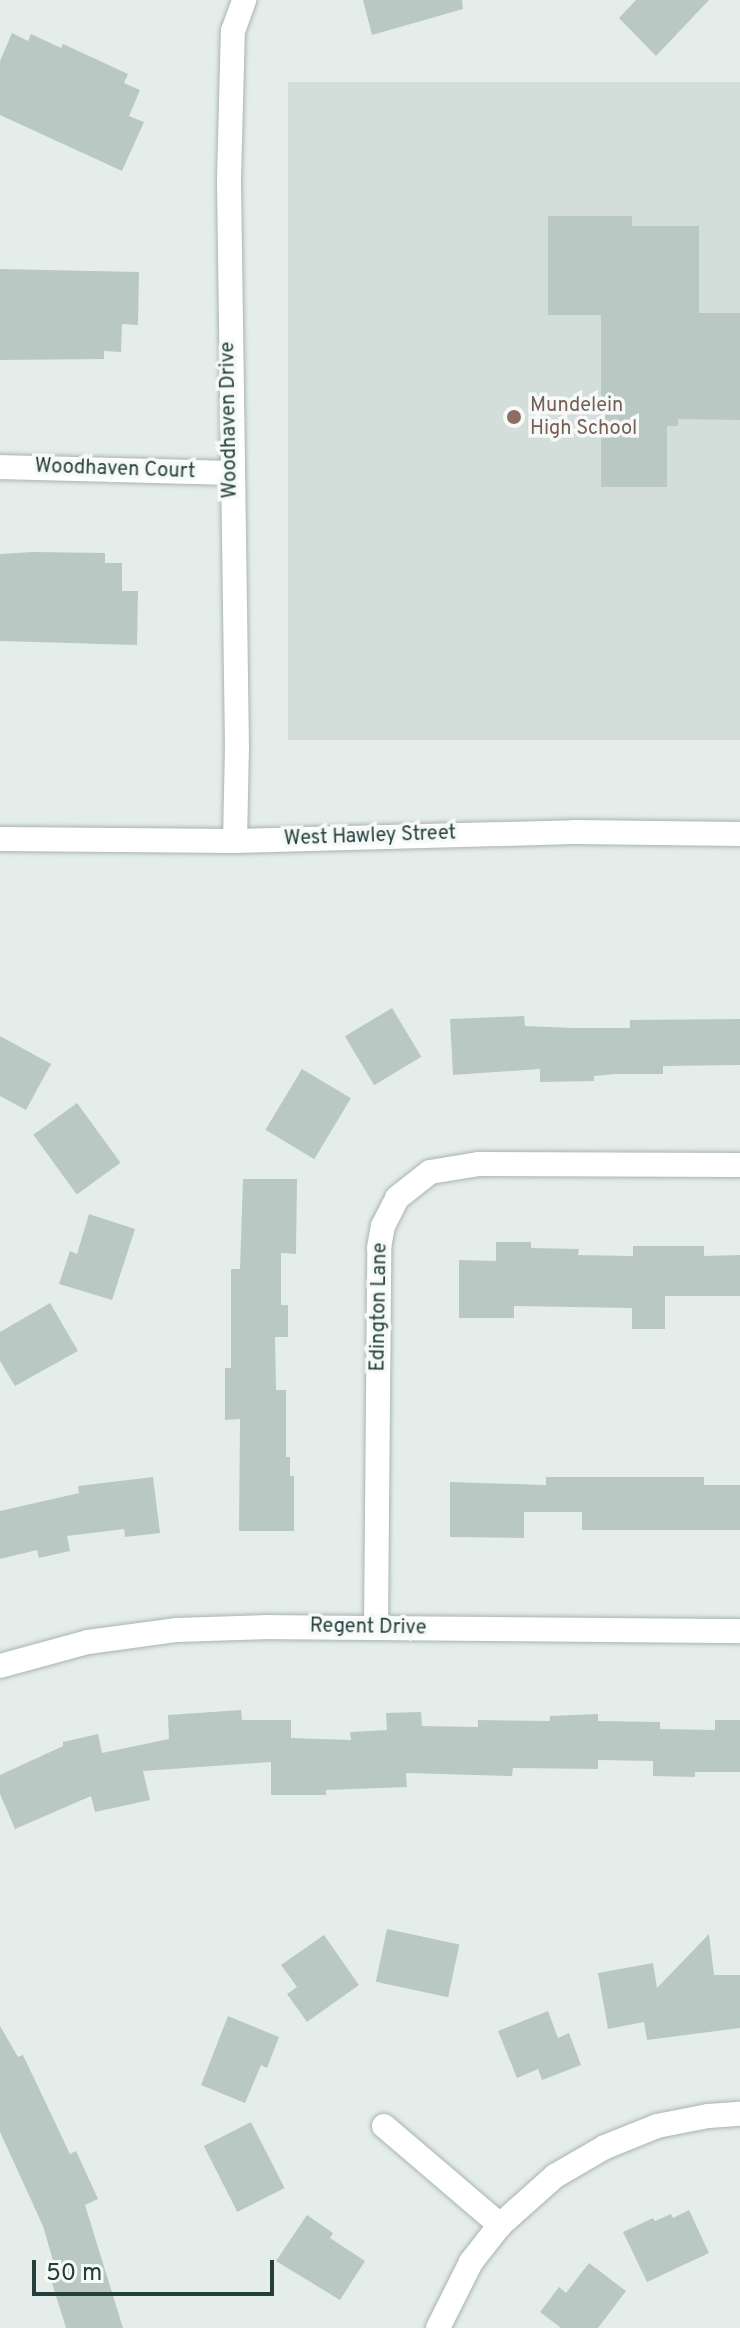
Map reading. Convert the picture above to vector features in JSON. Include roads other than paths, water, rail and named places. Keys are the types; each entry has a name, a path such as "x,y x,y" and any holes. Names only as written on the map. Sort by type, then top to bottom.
{"street":[{"name":"Woodhaven Drive","path":"235,841 237,748 230,473 229,179 233,31 237,2"},
{"name":"Woodhaven Court","path":"0,467 230,473"},
{"name":"West Hawley Street","path":"0,839 235,841 574,832 740,834"},
{"name":"Edington Lane","path":"376,1628 379,1248 383,1226 397,1198 430,1172 479,1164 740,1165"},
{"name":"Regent Drive","path":"0,1666 88,1642 177,1630 740,1631"},
{"path":"438,2328 471,2262 500,2225 555,2176 605,2147 657,2126 740,2114"},
{"path":"384,2126 500,2225"}],"place":[{"name":"Mundelein High School","path":"514,417"}]}
